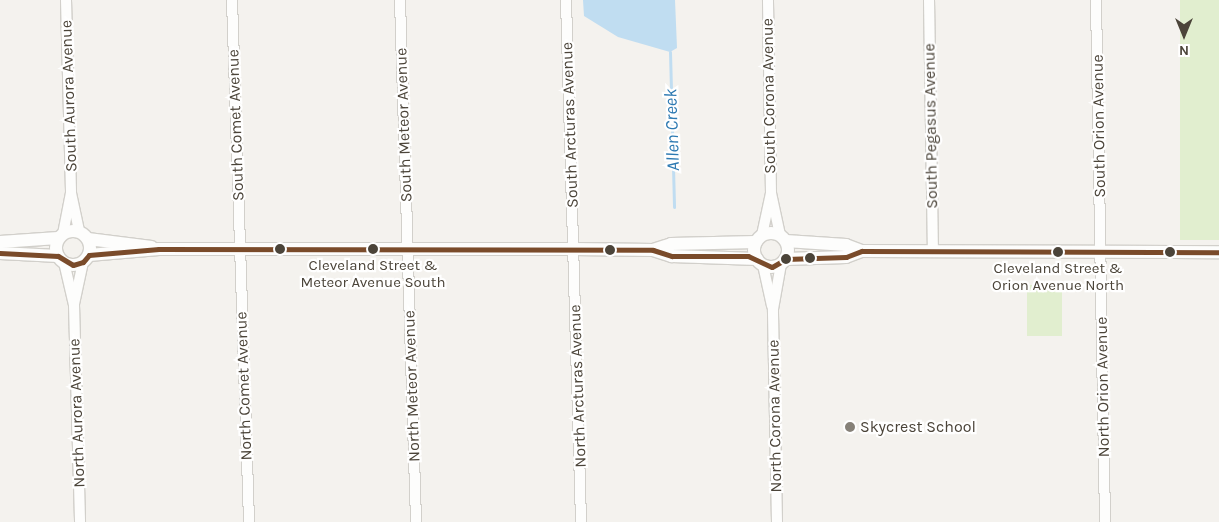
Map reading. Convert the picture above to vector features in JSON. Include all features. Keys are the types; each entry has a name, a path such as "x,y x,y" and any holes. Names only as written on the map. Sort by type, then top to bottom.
{"street":[{"name":"South Aurora Avenue","path":"66,0 71,192 84,235"},
{"name":"South Comet Avenue","path":"232,0 240,249"},
{"name":"South Meteor Avenue","path":"400,0 408,250"},
{"name":"South Arcturas Avenue","path":"566,0 574,249"},
{"name":"South Corona Avenue","path":"768,0 771,192 783,238"},
{"name":"South Pegasus Avenue","path":"929,0 933,252"},
{"name":"South Orion Avenue","path":"1096,0 1101,252"},
{"name":"South Aurora Avenue","path":"60,236 71,192"},
{"name":"South Corona Avenue","path":"759,239 771,192"},
{"path":"0,242 84,235 132,242 159,249"},
{"path":"84,235 86,258"},
{"path":"60,236 56,247 61,259"},
{"path":"653,250 671,244 783,238 846,245 862,251 1219,252"},
{"path":"783,238 784,261"},
{"path":"759,239 760,262"},
{"path":"0,253 61,259 73,265 86,258 159,249 653,250 672,256 760,262 772,267 784,261 846,257 862,251"},
{"name":"North Comet Avenue","path":"240,249 249,522"},
{"name":"North Arcturas Avenue","path":"574,249 582,522"},
{"name":"North Meteor Avenue","path":"408,250 416,522"},
{"name":"North Orion Avenue","path":"1101,252 1105,522"},
{"name":"North Aurora Avenue","path":"74,305 86,258"},
{"name":"North Aurora Avenue","path":"61,259 74,305 80,522"},
{"name":"North Corona Avenue","path":"777,522 773,309 784,261"},
{"name":"North Corona Avenue","path":"760,262 773,309"}],"green space":[{"path":"1180,0 1219,0 1219,240 1180,240"},
{"path":"1027,285 1062,285 1062,336 1027,336"}],"water":[{"path":"583,0 675,0 677,48 670,52 618,37 584,16"}],"waterway":[{"name":"Allen Creek","path":"670,52 674,207"}],"transit line":[{"path":"0,253 58,256 73,265 83,262 89,255 159,249 653,250 672,256 748,256 772,267 786,259 846,257 862,251 1219,252"}],"place":[{"name":"Cleveland Street & Meteor Avenue South","path":"373,249"},
{"name":"Cleveland Street & Orion Avenue North","path":"1058,252"},
{"name":"Skycrest School","path":"850,427"}]}
